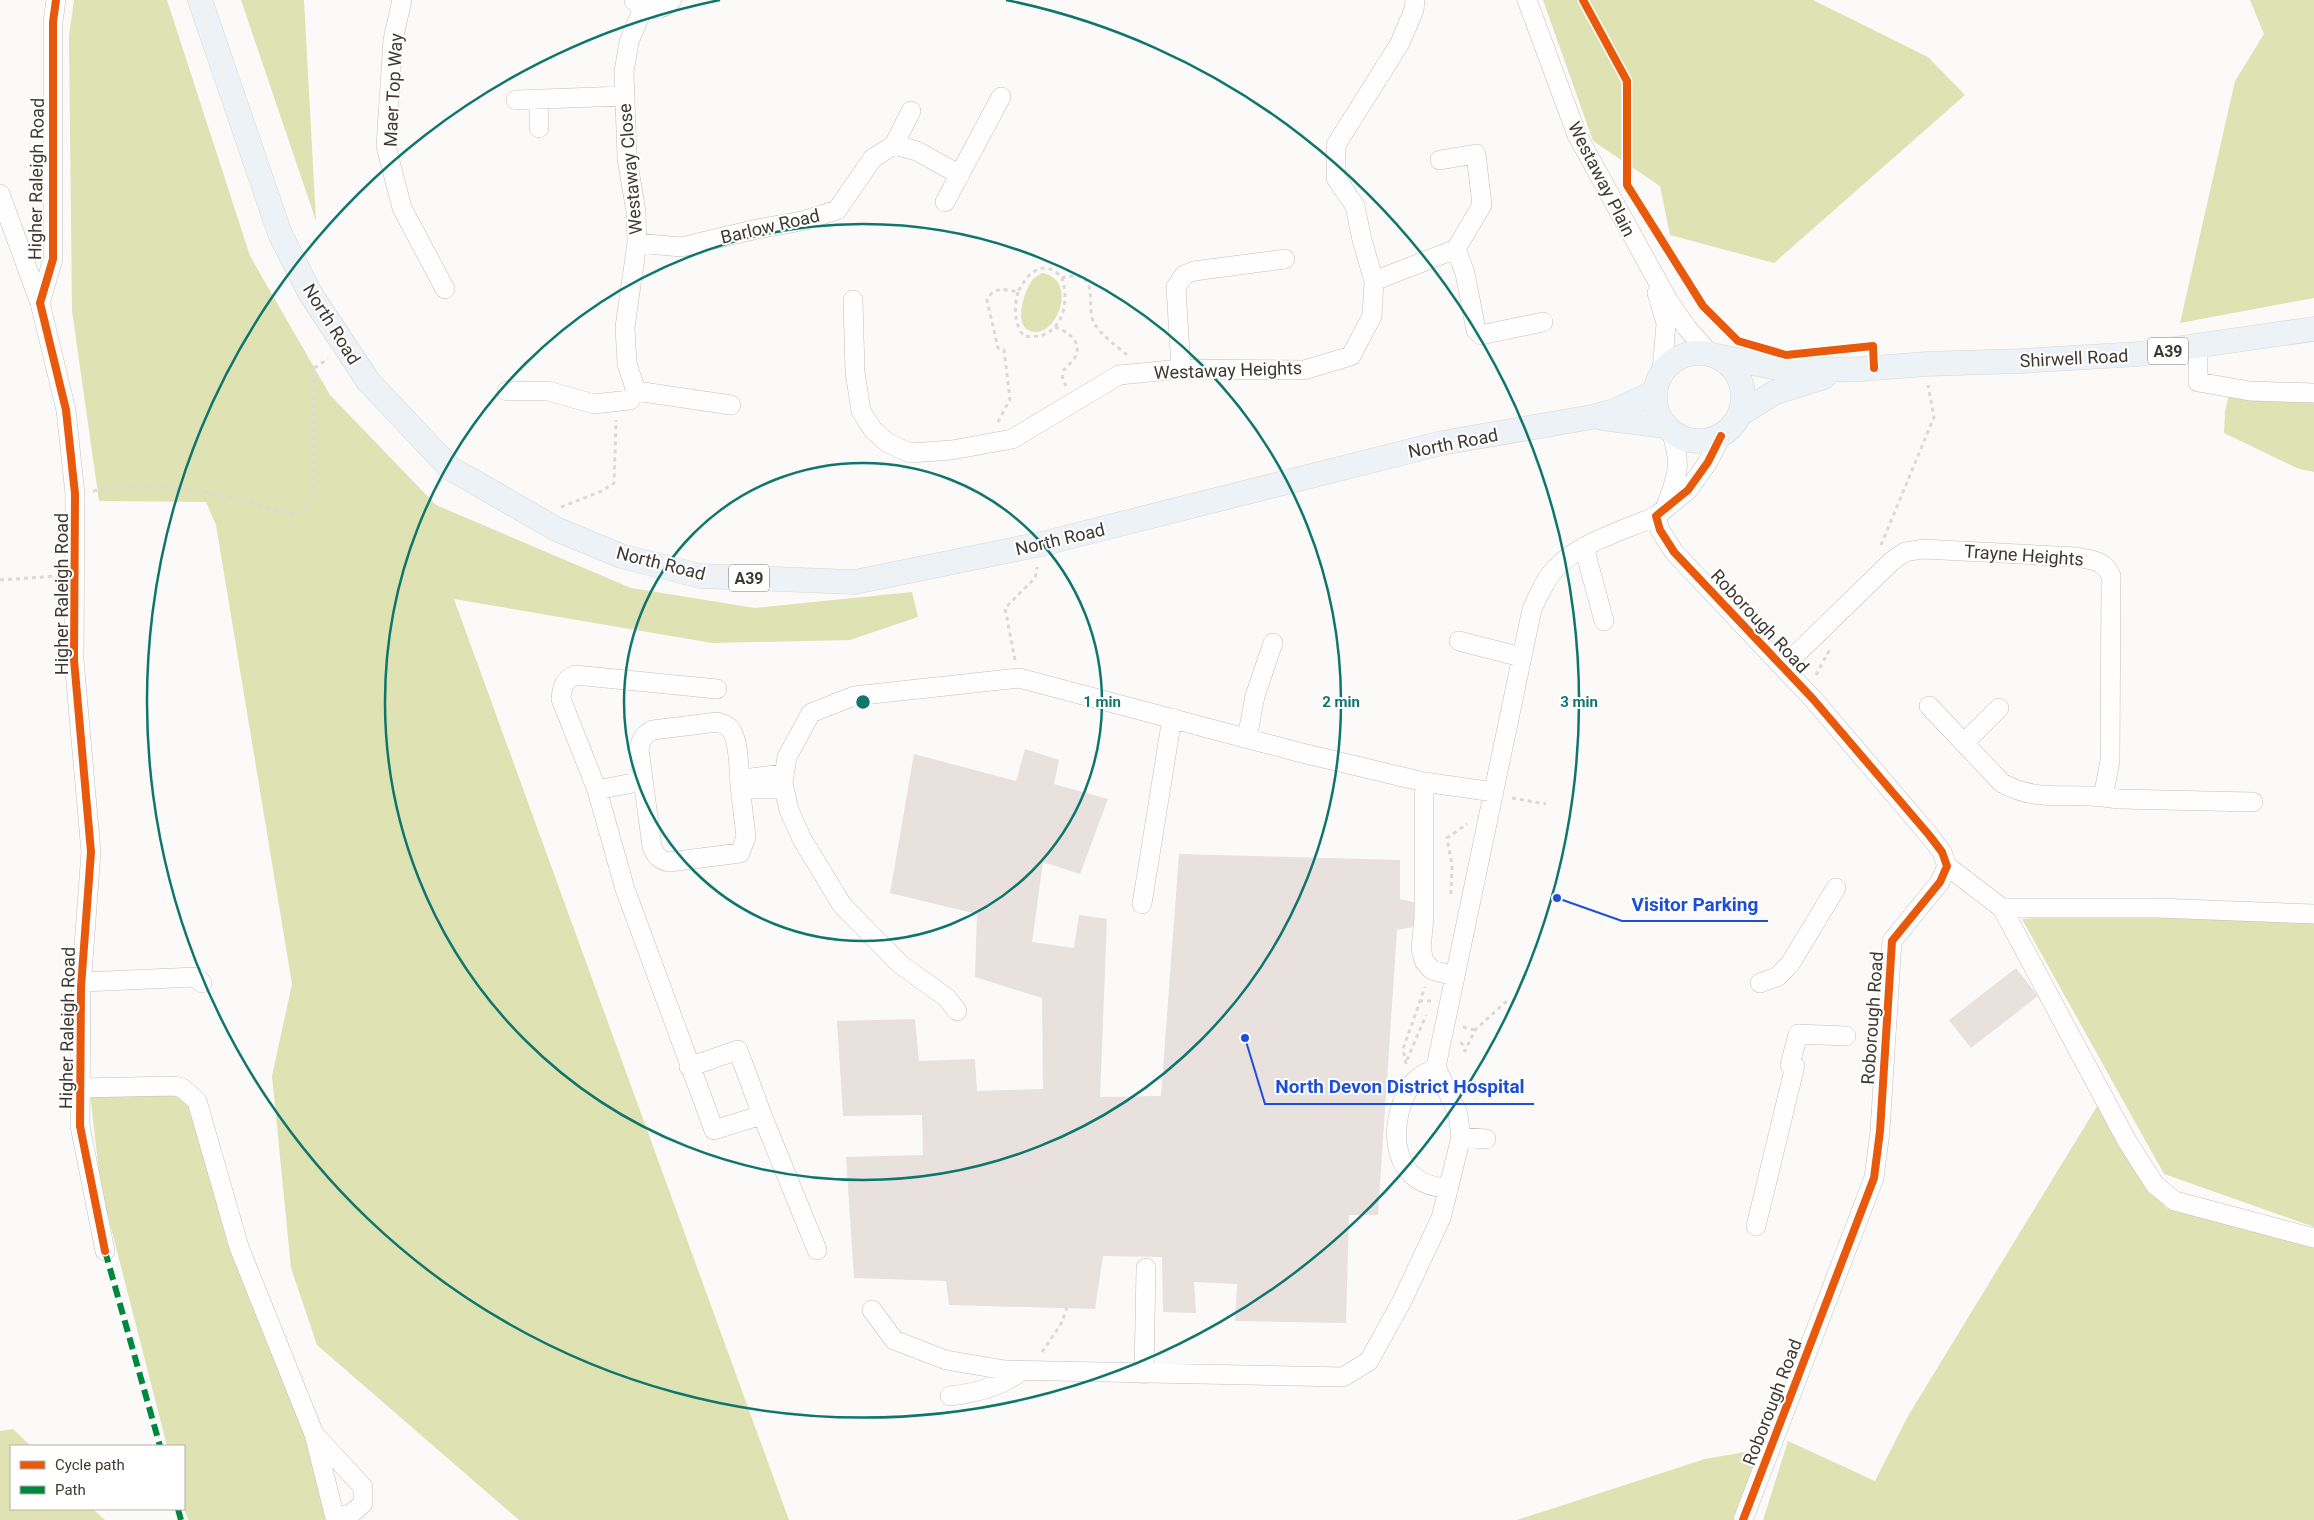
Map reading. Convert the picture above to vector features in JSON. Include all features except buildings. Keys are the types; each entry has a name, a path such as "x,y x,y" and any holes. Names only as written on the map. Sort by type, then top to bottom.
{"main road":[{"name":"North Road","path":"200,0 280,234 310,293 368,381 450,468 556,530 621,556 700,576 855,582 1041,544 1442,443 1592,418 1614,411 1658,382"},
{"name":"Shirwell Road","path":"1714,355 1787,370 1862,369 1926,364 2139,354 2314,329"},
{"path":"1692,353 1714,355 1726,362 1740,380 1743,402 1740,414 1729,430 1721,436 1696,442 1687,440 1668,428 1657,410 1658,382 1668,366 1684,356 1692,353"},
{"name":"Shirwell Road","path":"1740,414 1774,393 1828,376 1862,369"},
{"name":"North Road","path":"1592,418 1628,420 1668,428"}],"street":[{"name":"Higher Raleigh Road","path":"56,0 53,22 53,259 40,303 66,410 75,494 74,660 91,852 82,982 80,1126 106,1251"},
{"name":"Maer Top Way","path":"402,0 393,40 386,146 402,208 445,289"},
{"path":"638,4 654,10 662,8 672,0"},
{"name":"Westaway Heights","path":"853,300 855,372 861,411 872,430 888,443 910,453 952,450 1012,439 1074,400 1119,375 1181,369 1304,370 1351,356 1372,316 1374,281 1362,240 1355,206 1336,178 1336,145 1400,44 1414,10 1415,0"},
{"name":"Westaway Plain","path":"1527,0 1577,135 1650,271 1687,328 1714,355"},
{"name":"Westaway Close","path":"636,391 627,364 625,327 637,243 636,212 627,158 623,96 624,72 638,4"},
{"path":"516,100 623,96"},
{"path":"946,202 1001,97"},
{"path":"539,99 539,128"},
{"path":"911,111 894,145 917,152 960,175"},
{"name":"Barlow Road","path":"637,243 681,247 757,229 802,221 837,210 873,158 894,145"},
{"path":"1374,281 1456,249 1482,205 1476,154 1440,160"},
{"path":"0,194 40,303"},
{"path":"1456,249 1465,273 1476,330 1481,335 1543,322"},
{"path":"1181,369 1176,287 1184,275 1194,270 1285,259"},
{"name":"Westaway Plain","path":"1650,271 1666,323 1658,382"},
{"path":"2198,347 2198,382 2250,391 2314,393"},
{"path":"507,391 548,391 594,404 630,400 636,391 731,406"},
{"path":"1661,512 1678,475 1678,454 1668,428"},
{"path":"872,1310 894,1340 946,1360 1005,1370 1344,1377 1369,1362 1402,1301 1441,1218 1461,1137 1458,1114 1436,1066 1532,608 1556,567 1584,547 1661,512 1688,490 1708,462 1721,436"},
{"name":"Roborough Road","path":"1661,512 1660,530 1674,552 1783,667 1929,835 1942,852 1947,866 1940,882 1892,941 1880,1131 1874,1178 1743,1520"},
{"path":"1584,547 1604,621"},
{"name":"Trayne Heights","path":"1783,667 1892,561 1905,552 1923,549 2099,561 2108,568 2111,576 2110,761 2103,797"},
{"path":"1459,641 1521,657"},
{"path":"1247,738 1255,696 1273,643"},
{"path":"717,689 575,675 568,678 563,685 561,698 597,790 625,889 689,1067 714,1130 762,1115"},
{"path":"957,1011 947,998 900,964 840,902 802,839 789,810 784,781 787,757 811,713 854,696 1019,678 1424,782 1494,792"},
{"path":"1929,706 2002,783 2016,791 2030,795 2253,802"},
{"path":"1964,743 1999,708"},
{"path":"1142,904 1172,718"},
{"path":"717,722 726,725 734,735 743,786 746,837 740,853 731,856 669,862 661,861 652,848 639,749 641,740 653,730 717,722"},
{"path":"743,786 751,778 784,781"},
{"path":"597,790 643,781"},
{"path":"1424,782 1424,916 1421,949 1424,961 1432,970 1454,976"},
{"path":"1947,866 2002,908 2127,1142 2154,1185 2175,1200 2314,1238"},
{"path":"1760,983 1777,976 1790,964 1836,888"},
{"path":"2002,908 2157,908 2314,914"},
{"path":"82,982 196,977 202,983"},
{"path":"1756,1226 1793,1065 1798,1034 1846,1036"},
{"path":"689,1067 738,1050 762,1115 817,1250"},
{"path":"1436,1066 1410,1086 1399,1114 1396,1138 1401,1163 1416,1178 1432,1188 1449,1188"},
{"path":"80,1088 175,1086 182,1088 197,1101 239,1247 314,1434 335,1517 350,1515 362,1503 363,1487 314,1434"},
{"path":"1461,1137 1486,1139"},
{"path":"1144,1374 1146,1268"},
{"path":"950,1396 984,1390 1000,1384 1021,1371"}],"path":[{"path":"1050,268 1062,278 1066,288 1066,303 1055,327 1044,336 1024,336 1018,328 1015,303 1026,276 1037,270 1050,268"},
{"path":"1062,278 1077,275 1083,278 1089,286 1093,321 1102,333 1137,364 1139,373"},
{"path":"999,440 998,422 1010,400 1004,350 998,348 987,300 990,292 997,289 1018,292"},
{"path":"1055,327 1065,330 1074,336 1076,346 1075,358 1063,371 1062,377 1074,400"},
{"path":"75,494 118,486 158,484 220,494 291,514 300,513 308,507 313,495 314,368 346,347"},
{"path":"1926,364 1934,417"},
{"path":"536,518 602,491 614,483 617,402"},
{"path":"1019,678 1005,608 1034,578 1041,544"},
{"path":"0,580 75,575"},
{"path":"1522,800 1546,804"},
{"path":"1475,1030 1458,1025 1460,1041 1465,1051 1475,1030 1509,999"},
{"path":"1406,1061 1432,1001 1420,1001"},
{"path":"1021,1371 1041,1353 1052,1339 1067,1308"}],"green space":[{"path":"74,0 167,0 250,256 330,395 436,505 631,588 755,608 912,592 918,617 850,640 712,643 454,599 789,1520 519,1520 317,1345 291,1268 272,1076 292,984 216,525 206,502 99,501 72,311 69,36"},
{"path":"241,0 304,0 316,221"},
{"path":"1543,0 1813,0 1928,57 1965,95 1774,263 1670,235 1660,186 1593,141"},
{"path":"2250,0 2314,0 2314,298 2180,323 2235,81 2264,34"},
{"path":"1042,273 1053,278 1060,286 1062,297 1060,308 1055,319 1048,327 1040,332 1030,331 1025,328 1022,322 1023,301 1031,282"},
{"path":"2229,394 2314,402 2314,472 2299,469 2224,433 2225,412"},
{"path":"2085,914 2314,920 2314,1227 2164,1174 2022,919"},
{"path":"175,1092 193,1106 303,1421 331,1520 188,1520 185,1510 185,1445 167,1445 101,1189 90,1094"},
{"path":"2099,1103 2166,1208 2314,1248 2314,1520 1763,1520 1788,1441 1875,1481 1908,1416"},
{"path":"13,1429 30,1445 10,1445 10,1510 94,1510 105,1520 0,1520 0,1431"},
{"path":"1762,1449 1735,1520 1517,1520 1705,1459"}],"marked path":[{"path":"105,1251 160,1445"},
{"path":"178,1510 181,1520"}],"cycle path":[{"path":"56,0 53,22 53,259 40,303 66,410 75,494 74,660 91,852 81,987 80,1126 105,1251"},
{"path":"1583,0 1627,81 1627,185 1703,306 1738,341 1786,355 1873,346 1874,368"},
{"path":"1721,436 1708,462 1688,490 1656,516 1660,530 1674,552 1813,699 1929,835 1942,852 1947,866 1940,882 1892,941 1880,1131 1874,1178 1743,1520"}],"place":[{"name":"Visitor Parking","path":"1557,898"},
{"name":"North Devon District Hospital","path":"1245,1038"}]}
